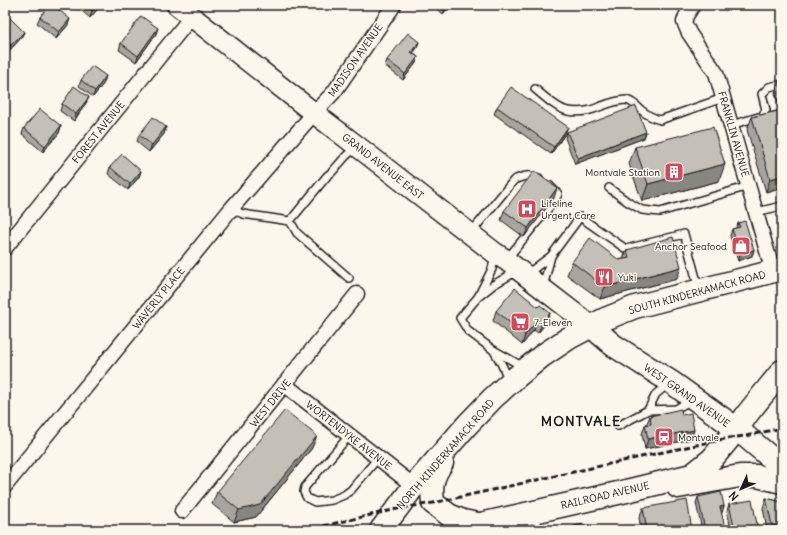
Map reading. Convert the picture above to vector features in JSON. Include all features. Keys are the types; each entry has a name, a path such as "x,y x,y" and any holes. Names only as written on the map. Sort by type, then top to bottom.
{"main road":[{"name":"GRAND AVENUE EAST","path":"184,11 314,114 591,326"},
{"name":"SOUTH KINDERKAMACK ROAD","path":"591,326 635,307 779,271"},
{"name":"NORTH KINDERKAMACK ROAD","path":"382,530 414,486 467,425 493,398 542,356 569,338 591,326"},
{"name":"WEST GRAND AVENUE","path":"591,326 613,345 671,382 737,429 782,465"},
{"name":"RAILROAD AVENUE","path":"454,530 478,524 536,521 652,484 692,475 712,459 782,371"},
{"path":"434,503 432,489 436,472 467,425"},
{"path":"652,484 673,488 740,476 757,476 782,482"},
{"path":"414,486 449,515 463,521 478,524"}],"street":[{"name":"MADISON AVENUE","path":"314,114 334,92 394,5"},
{"name":"FRANKLIN AVENUE","path":"694,5 686,16 684,22 689,33 716,73 756,212 779,271"},
{"name":"FOREST AVENUE","path":"5,248 184,11"},
{"name":"WAVERLY PLACE","path":"5,486 230,209 314,114"},
{"name":"WEST DRIVE","path":"182,511 357,294"},
{"name":"WORTENDYKE AVENUE","path":"284,384 414,486"}],"lane":[{"path":"731,125 762,116 766,110 762,94 768,88 782,84"},
{"path":"534,89 559,107 568,111 587,111 626,100 633,103 648,115 660,120 723,98"},
{"path":"290,221 327,176 357,146"},
{"path":"470,234 514,180 522,176 530,175 538,177 558,194 511,264 493,285 478,297 460,318 468,331 492,349 518,375"},
{"path":"609,188 642,210 660,212 749,186"},
{"path":"756,212 782,207"},
{"path":"230,209 249,216 290,221"},
{"path":"543,289 551,256 580,217 626,249 684,234 699,291"},
{"path":"290,221 297,233 349,278"},
{"path":"478,297 492,269 551,256"},
{"path":"492,349 501,363 518,375"},
{"path":"648,410 656,394 671,382"},
{"path":"618,426 648,410 676,409 694,398"},
{"path":"349,436 305,488 304,492 307,498 315,502 332,500 344,495 351,490 378,458"}],"building":[{"path":"49,5 53,5 70,19 59,32 40,17"},
{"path":"85,5 98,5 92,11"},
{"path":"141,16 158,28 138,56 121,43"},
{"path":"9,17 24,32 11,45 5,39 5,21"},
{"path":"408,33 419,42 411,52 418,57 405,74 387,60"},
{"path":"92,66 106,76 95,91 81,80"},
{"path":"782,80 782,90 779,81"},
{"path":"74,86 89,97 76,114 62,104"},
{"path":"511,87 568,127 554,147 497,107"},
{"path":"636,106 646,132 578,158 567,132"},
{"path":"40,109 61,126 45,146 24,128"},
{"path":"782,110 782,176 770,179 752,117"},
{"path":"153,117 166,127 152,145 139,135"},
{"path":"713,127 725,164 648,184 635,147"},
{"path":"122,154 141,171 130,184 110,167"},
{"name":"Lifeline Urgent Care","path":"534,171 557,188 528,228 504,211"},
{"path":"745,221 754,250 740,254 732,229 740,227 738,223"},
{"path":"673,237 681,267 605,287 572,262 590,238 619,260 629,258 627,250"},
{"name":"7-Eleven","path":"515,288 538,307 540,305 550,313 542,323 538,320 525,335 496,311"},
{"path":"681,409 682,415 691,413 694,430 648,439 645,425 651,424 650,416"},
{"path":"285,410 317,436 260,505 239,510 217,492"},
{"path":"721,492 724,506 720,507 725,527 705,530 698,497"},
{"path":"766,498 782,502 782,528 772,525"},
{"path":"687,500 692,530 647,530 643,508"},
{"path":"752,500 758,529 735,530 729,504"},
{"path":"584,524 586,530 574,530 574,526"}],"railway":[{"path":"306,530 397,509 433,503 668,451 782,428"}],"place":[{"name":"Montvale Station","path":"674,172"},
{"name":"Lifeline Urgent Care","path":"527,209"},
{"name":"Anchor Seafood","path":"741,246"},
{"name":"Yuki","path":"604,277"},
{"name":"7-Eleven","path":"520,322"},
{"name":"Montvale","path":"664,437"}],"district":[{"name":"MONTVALE","path":"581,421"}]}
